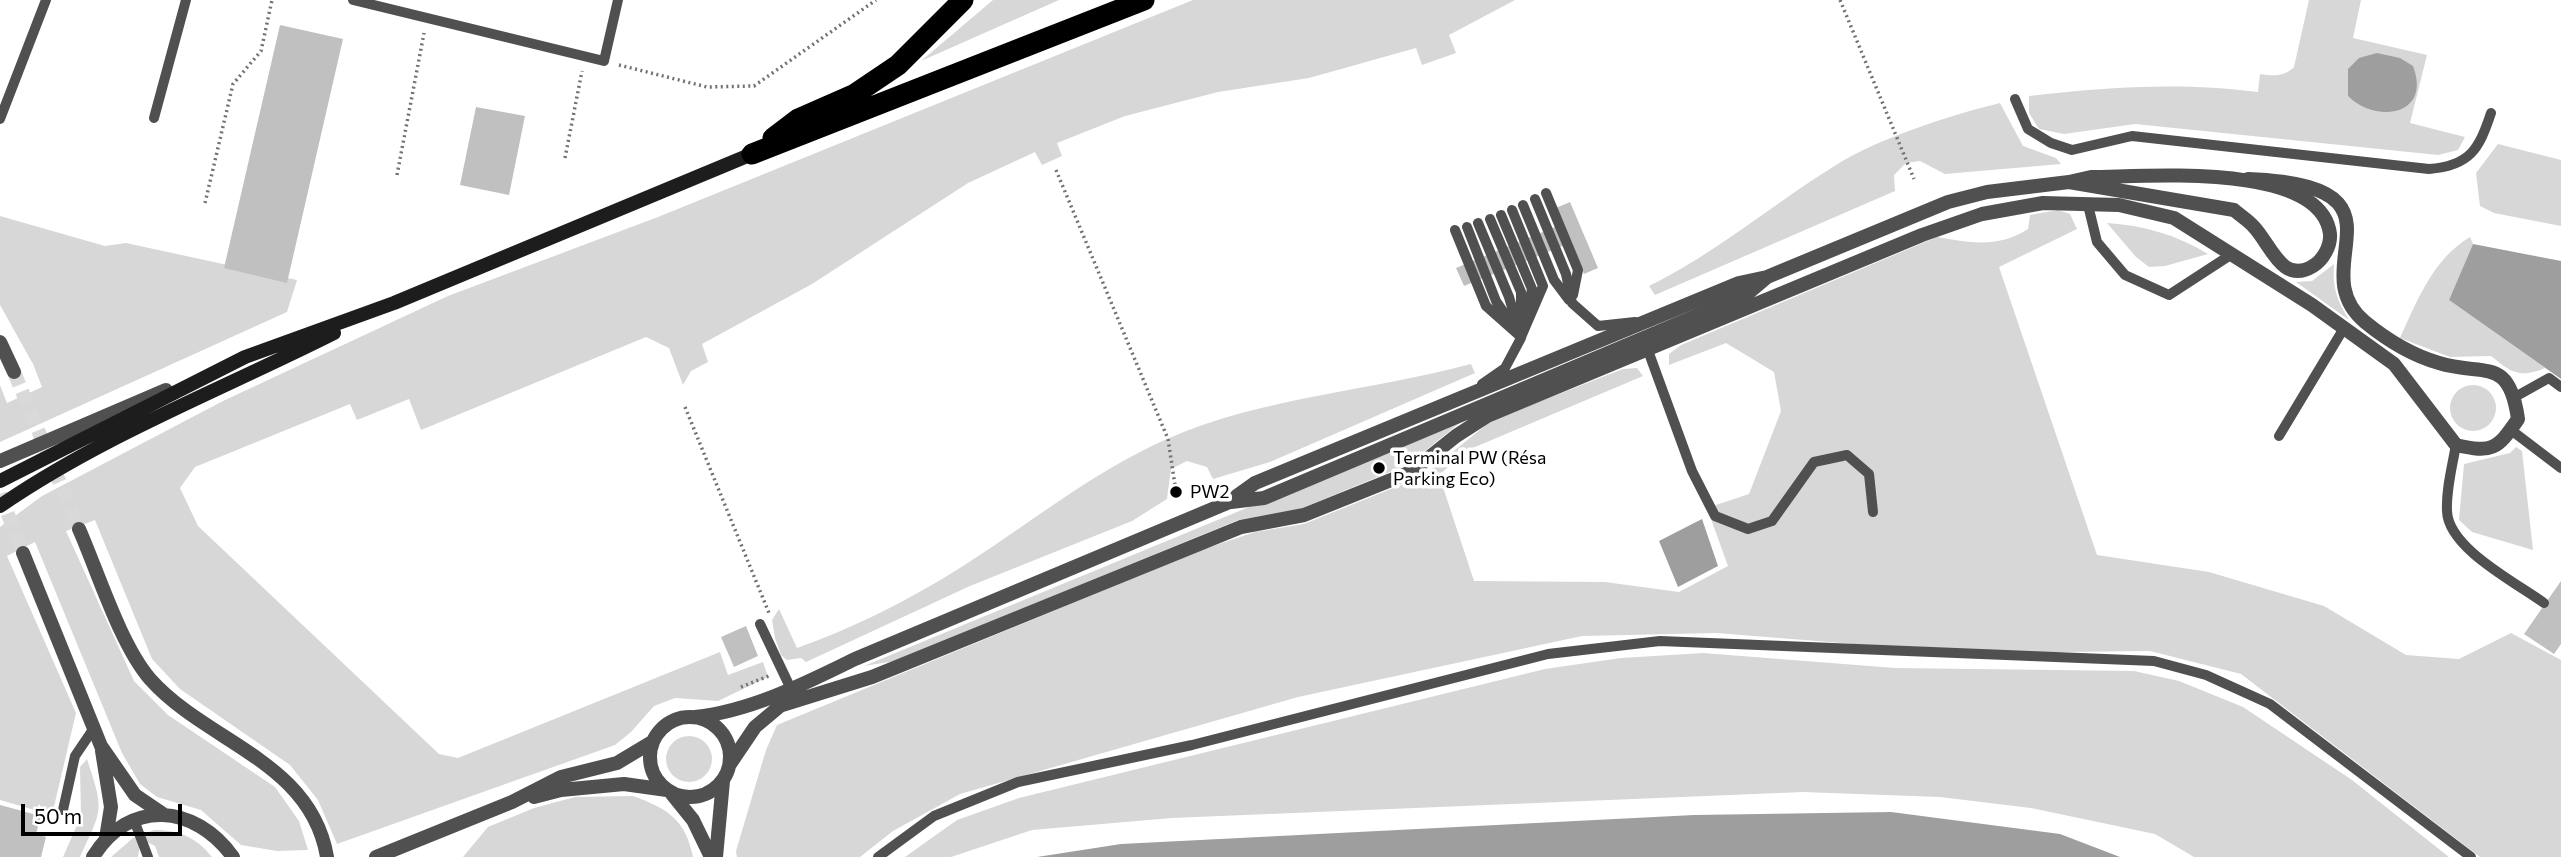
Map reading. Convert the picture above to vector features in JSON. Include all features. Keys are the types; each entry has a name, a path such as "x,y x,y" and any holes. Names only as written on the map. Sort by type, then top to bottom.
{"highway":[{"path":"752,154 798,118 855,94 898,65 963,0"},
{"path":"752,154 1144,0"}],"main road":[{"path":"0,481 245,357 394,303 752,154"},
{"path":"0,506 59,469 394,303"}],"street":[{"path":"376,857 512,802 561,777 617,763 652,742 669,722 741,708 791,689 855,659 1227,503 1255,483 1739,283 1767,277 1948,202 1987,192 2069,183 2091,177 2282,180 2325,192 2339,204 2346,221 2349,240 2343,271 2344,296 2362,319 2410,352 2441,364 2490,369 2504,380 2515,397 2518,419 2502,442 2484,451 2456,445 2394,364 2286,289 2174,218 2119,205 2043,203 1982,214 1922,235 1264,498 1227,503"},
{"path":"2069,183 2234,210 2255,228 2276,259 2288,269 2296,271 2316,264 2325,255 2330,239 2329,227 2320,210 2306,197 2248,179"},
{"path":"779,706 872,677 1241,527 1304,515 1411,472 1456,436 1487,416 1746,295 1767,277"},
{"path":"0,342 14,372"},
{"path":"0,461 245,357"},
{"path":"79,528 131,649 150,678 177,704 285,779 316,823 327,857"},
{"path":"23,552 101,746 111,807 106,838"},
{"path":"714,857 723,781 729,765 755,727 810,681"},
{"path":"695,717 718,728 730,752 729,765"},
{"path":"652,742 651,769 693,820 714,857"},
{"path":"101,746 135,795 163,814"},
{"path":"512,802 561,790 624,784 694,797 705,794 723,781"},
{"path":"93,857 106,838 134,820 163,814 184,817 204,826 221,840 233,857"}],"lane":[{"path":"0,119 46,0"},
{"path":"154,118 186,0"},
{"path":"353,0 387,4 427,18 604,61 618,0"},
{"path":"2015,99 2028,129 2051,143 2071,150 2132,136 2429,169 2452,167 2468,157 2483,135 2491,113"},
{"path":"1546,193 1578,270 1572,303"},
{"path":"1535,199 1566,274 1572,303"},
{"path":"1523,205 1555,280 1572,303 1598,326 1646,321"},
{"path":"2088,205 2097,242 2125,275 2169,295 2232,254"},
{"path":"1464,397 1505,368 1543,286 1512,210"},
{"path":"1501,215 1532,289 1521,338"},
{"path":"1490,219 1521,292 1521,338"},
{"path":"1478,223 1509,297 1521,338"},
{"path":"1466,227 1496,301 1521,338"},
{"path":"1455,230 1486,306 1521,338"},
{"path":"2276,259 2286,289"},
{"path":"2279,436 2344,328"},
{"path":"1645,344 1692,471 1715,516 1748,529 1772,521 1814,463 1847,455 1869,474 1873,512"},
{"path":"2515,397 2549,378 2561,387"},
{"path":"2511,430 2561,468"},
{"path":"2456,445 2447,513 2452,534 2466,548 2544,603"},
{"path":"760,624 791,689"},
{"path":"878,857 934,816 1018,782 1192,746 1548,654 1660,641 2154,661 2206,675 2270,704 2471,857"},
{"path":"63,810 75,756 94,728"},
{"path":"134,820 148,857"}],"path":[{"path":"205,203 233,84 261,51 272,0"},
{"path":"604,61 707,87 754,86 876,0"},
{"path":"1840,0 1914,178"},
{"path":"397,175 427,18"},
{"path":"565,158 585,56"},
{"path":"1056,170 1168,439 1175,492"},
{"path":"685,407 764,597 768,609 769,643"}],"shaded area":[{"path":"993,0 1059,0 921,61"},
{"path":"1193,0 1515,0 1449,35 1456,53 1422,65 1416,48 1309,78 1218,92 1125,116 1057,143 1062,156 1042,165 1035,152 968,183 812,284 702,344 708,362 691,371 683,385 669,348 646,337 421,430 409,399 357,420 350,404 195,467 180,488 198,526 439,754 458,758 720,652 728,675 763,662 768,677 718,701 675,698 654,706 631,732 615,745 337,844 318,800 290,765 180,689 152,659 95,520 66,531 134,681 168,715 275,787 299,821 308,850 277,851 241,845 201,810 157,797 140,784 122,753 35,542 7,556 76,713 52,815 0,800 0,527 42,496 223,401 448,296 658,217"},
{"path":"2309,0 2361,0 2353,38 2427,55 2410,123 2465,137 2458,150 2438,155 2135,124 2064,134 2039,129 2029,113 2029,96 2087,90 2171,86 2258,92 2260,74 2278,75 2294,67"},
{"path":"2377,53 2400,58 2413,66 2417,83 2415,96 2408,105 2398,110 2373,110 2348,96 2348,69 2359,58"},
{"path":"2000,103 2023,146 2056,158 2061,164 1945,174 1920,161 1906,163 1894,175 1895,191 1655,295 1649,286 1698,259 1853,155 1916,128"},
{"path":"2498,144 2561,160 2561,226 2494,213 2480,206 2476,173"},
{"path":"2058,210 2070,214 2077,229 1999,267 2097,555 2209,572 2324,606 2406,655 2459,659 2511,633 2561,660 2561,857 2480,857 2241,674 2150,651 1968,653 1716,633 1582,636 1298,697 960,794 893,831 860,857 737,857 736,851 766,750 777,725 1204,549 1255,532 1304,524 1423,476 1492,420 1623,369 1637,368 1643,376 1468,450 1439,475 1474,581 1605,582 1679,592 1728,566 1707,508 1749,494 1781,411 1774,372 1726,343 1669,365 1669,354 1681,345 1937,237 1973,242 2006,239 2028,229 2030,215"},
{"path":"0,216 105,246 126,243 297,280 287,312 0,442 0,385 7,403 42,387 33,364 0,305"},
{"path":"2107,223 2159,232 2208,254 2165,266 2149,267 2136,257"},
{"path":"2470,237 2473,244 2449,300 2545,368 2528,373 2516,372 2491,356 2450,357 2400,338 2436,269 2457,246"},
{"path":"2473,244 2561,261 2561,379 2449,300"},
{"path":"2334,264 2336,294 2349,320 2296,282 2312,281"},
{"path":"1471,364 1475,373 1270,462 1213,479 1207,467 1187,461 1171,469 1167,499 1132,521 970,586 806,662 801,658 787,660 781,655 772,620 779,609 797,648 838,632 898,604 936,582 1085,484 1167,439 1241,413"},
{"path":"2473,385 2489,392 2496,408 2489,424 2473,431 2457,424 2450,408 2457,392"},
{"path":"1467,417 1409,464 1300,509 1238,520 895,661 864,666"},
{"path":"2516,447 2522,451 2533,550 2472,532 2459,520 2464,464 2510,453"},
{"path":"1702,519 1718,566 1678,587 1659,541"},
{"path":"1703,653 1895,668 2134,671 2179,681 2243,707 2352,780 2449,857 2194,857 2155,834 2031,808 1940,797 1803,792 1172,818 1032,830 951,857 905,857 957,820 1019,798 1545,669 1621,658"},
{"path":"689,736 706,742 712,759 706,776 689,782 672,776 666,759 672,742"},
{"path":"87,759 98,800 97,818 80,857 63,857 81,816 80,767"},
{"path":"633,796 656,805 673,817 690,844 693,857 463,857 488,827 534,808 575,797"},
{"path":"1891,812 2060,834 2120,857 1037,857 1121,844 1694,815"},
{"path":"154,830 171,831 186,836 200,844 212,857 159,857 155,846 141,839 138,857 111,857 133,838"}],"building":[{"path":"280,25 343,39 287,283 224,268"},
{"path":"476,107 525,116 509,195 460,185"},
{"path":"1570,202 1598,268 1584,274 1556,208"},
{"path":"1562,224 1570,243 1464,286 1456,268"},
{"path":"2561,581 2561,644 2554,654 2524,634"},
{"path":"746,626 758,656 734,667 721,637"},
{"path":"0,805 41,816 36,834 46,837 41,857 0,857"}],"tunnel":[{"path":"14,372 79,529"},
{"path":"0,494 23,553"}],"place":[{"name":"Terminal PW (Résa Parking Eco)","path":"1379,468"},
{"name":"PW2","path":"1176,492"}]}
